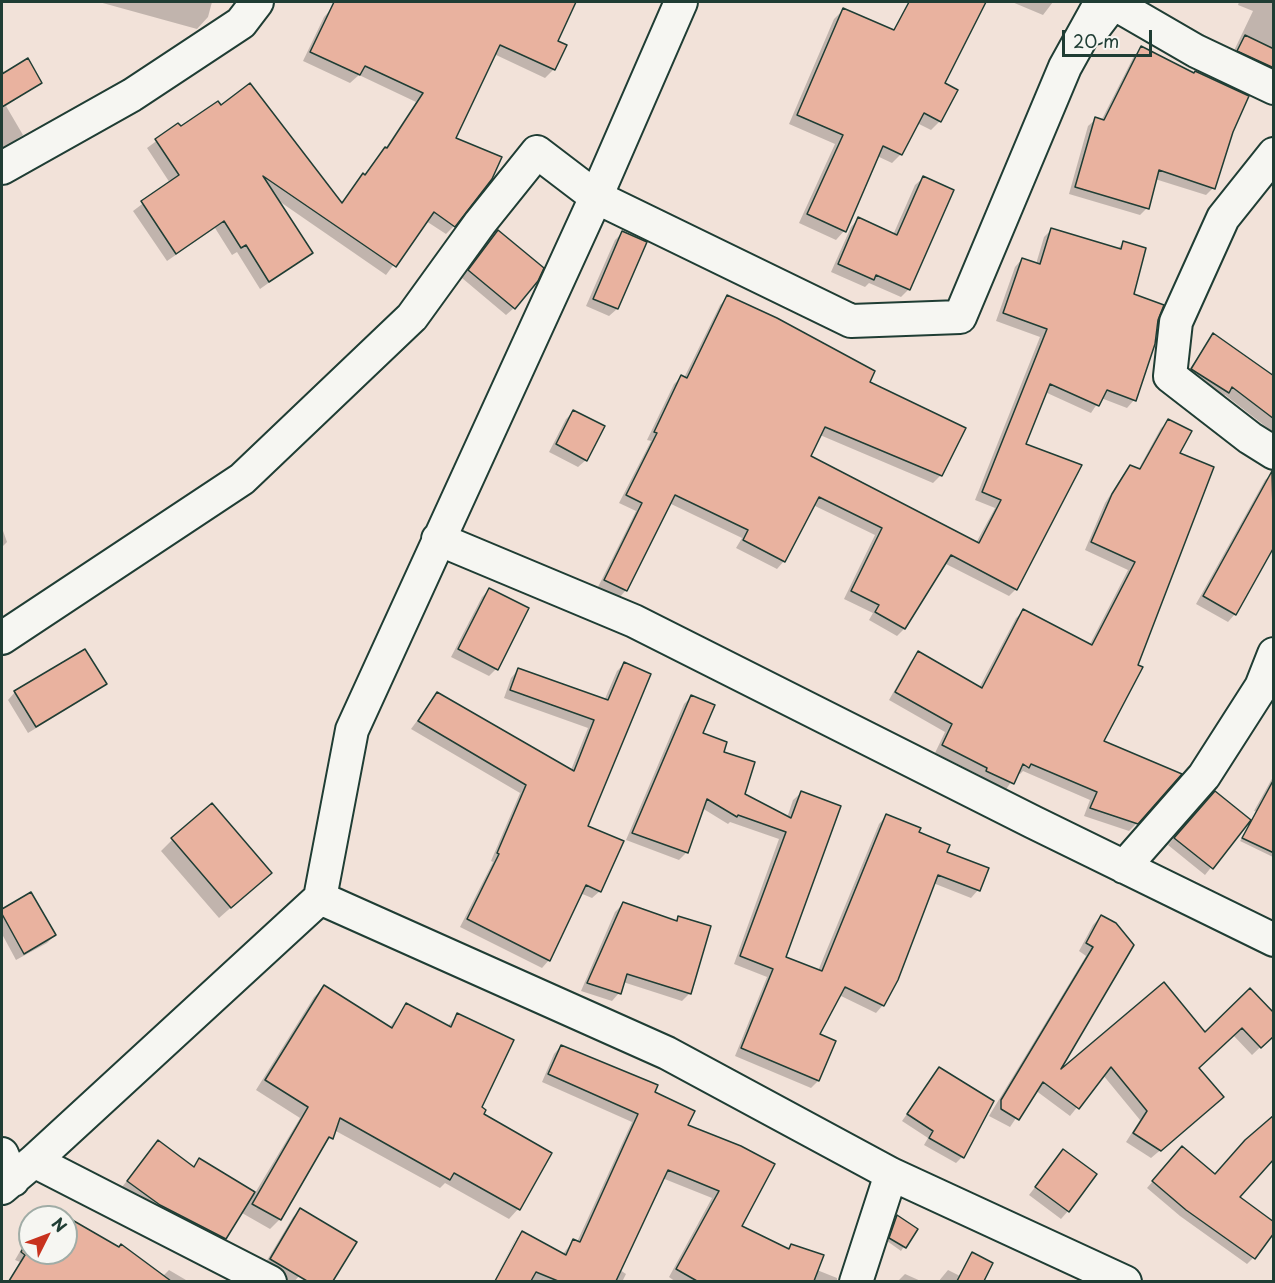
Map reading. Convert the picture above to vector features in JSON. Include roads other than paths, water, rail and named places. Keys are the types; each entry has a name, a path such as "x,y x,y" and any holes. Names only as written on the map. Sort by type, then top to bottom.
{"street":[{"path":"2,168 132,95 241,22 257,2"},
{"path":"270,1281 13,1171 320,898 352,730 596,197 681,2"},
{"path":"2,638 242,479 412,317 480,223 537,152 596,197 851,321 960,317 1065,67 1101,2"},
{"path":"1065,67 1113,3 1196,51 1274,88"},
{"path":"1274,154 1223,218 1176,322 1170,376 1250,438 1274,453"},
{"path":"438,539 634,621 1274,940"},
{"path":"1124,867 1204,776 1261,687 1274,654"},
{"path":"320,898 667,1053 891,1174 1125,1281"},
{"path":"856,1281 891,1174"}]}
